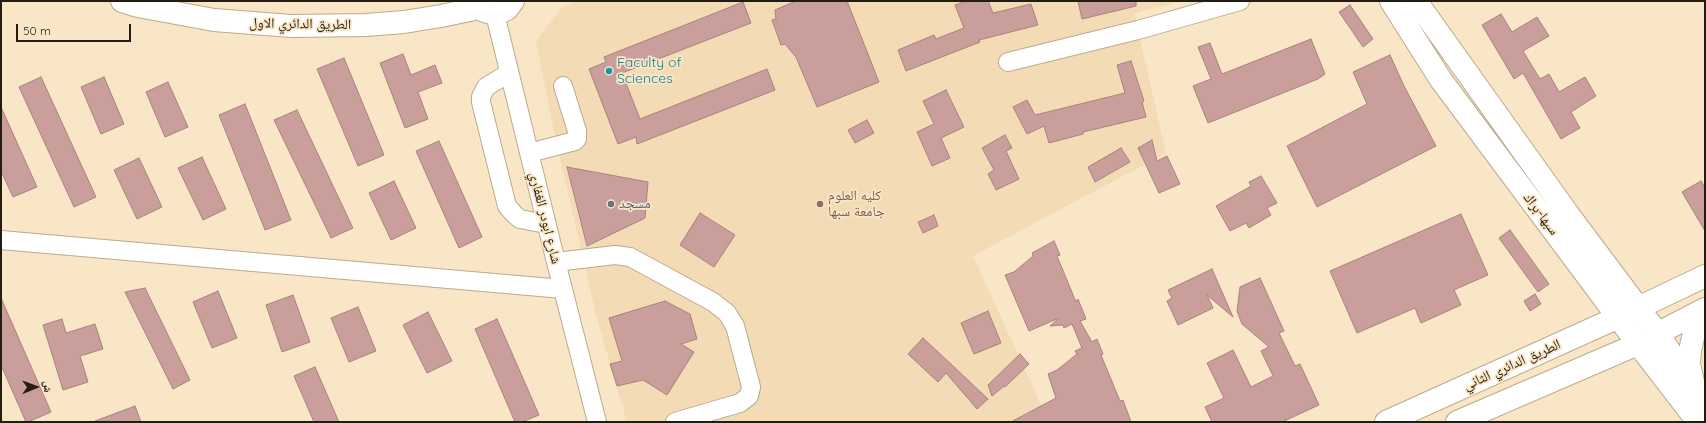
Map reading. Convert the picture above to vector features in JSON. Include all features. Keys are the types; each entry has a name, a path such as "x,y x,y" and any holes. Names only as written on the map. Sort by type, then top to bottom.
{"main road":[{"name":"الطريق الدائري الاول","path":"122,1 138,6 214,20 291,26 328,27 388,23 441,16 483,8"},
{"path":"483,8 507,9 513,1"},
{"name":"سبها-براك","path":"1391,1 1441,80 1698,422"},
{"name":"سبها-براك","path":"1416,1 1568,214 1658,334 1701,397"},
{"name":"الطريق الدائري الثاني","path":"1386,422 1638,308 1705,276"},
{"path":"1456,422 1638,344 1705,309"},
{"path":"1701,397 1691,371 1690,350 1693,337 1705,314"}],"street":[{"path":"1008,62 1138,30 1240,1"},
{"name":"شارع ابودر الغفاري","path":"483,8 509,73 597,422"},
{"path":"509,73 486,87 481,97 482,107 507,206 510,211 520,219 546,224"},
{"path":"529,153 575,141 577,139 577,131 563,86"},
{"path":"1,240 563,289"},
{"path":"556,262 615,255 630,257 714,302 727,313 735,326 751,387 749,396 740,403 675,422"}],"shaded area":[{"name":"كليه العلوم جامعة سبها","path":"579,1 1183,1 1134,13 1166,153 973,256 1049,422 627,422 596,315 555,136 536,41 562,7"}],"building":[{"path":"796,1 847,1 879,82 817,107 796,57 785,44 781,45 772,20 776,19 775,10"},
{"path":"966,1 988,1 993,13 1031,4 1038,25 979,40 980,42 906,71 898,50 934,35 936,39 964,28 955,5"},
{"path":"1078,1 1136,1 1136,6 1082,19"},
{"name":"Faculty of Sciences","path":"743,2 751,23 622,73 640,119 767,69 775,90 637,144 636,137 618,144 589,69 606,62 604,57"},
{"path":"1350,5 1373,39 1363,47 1339,12"},
{"path":"1501,14 1512,32 1537,17 1549,36 1523,51 1540,79 1549,74 1559,92 1585,77 1596,96 1571,112 1580,128 1561,139 1523,73 1514,79 1482,25"},
{"path":"1311,39 1325,74 1318,79 1208,123 1193,86 1211,79 1198,47 1210,43 1222,74"},
{"path":"403,54 411,75 435,65 442,83 418,92 428,119 405,128 380,63"},
{"path":"1390,55 1404,86 1436,146 1317,207 1287,146 1367,104 1353,72"},
{"path":"344,58 384,155 358,166 317,69"},
{"path":"1131,61 1144,101 1142,102 1146,117 1083,132 1083,134 1049,143 1044,126 1027,134 1013,107 1027,100 1035,115 1125,93 1117,65"},
{"path":"41,77 96,197 74,207 19,87"},
{"path":"104,77 124,124 101,134 81,87"},
{"path":"168,82 188,127 165,137 146,92"},
{"path":"946,90 964,127 941,138 950,158 932,166 917,132 934,124 923,101"},
{"path":"245,104 291,220 265,230 219,115"},
{"path":"1,107 37,187 13,197 1,171"},
{"path":"297,110 353,228 331,238 274,120"},
{"path":"867,120 874,133 855,143 848,130"},
{"path":"1005,135 1012,148 1006,151 1019,179 996,190 988,174 994,170 982,148"},
{"path":"1152,140 1157,161 1167,156 1180,184 1159,193 1138,148"},
{"path":"439,141 482,237 459,248 416,151"},
{"path":"1121,148 1130,162 1095,182 1088,167"},
{"path":"202,157 226,209 203,220 178,168"},
{"path":"139,158 162,207 137,219 114,170"},
{"name":"مسجد","path":"567,167 648,182 645,218 587,246"},
{"path":"1261,176 1277,203 1267,208 1271,215 1249,228 1246,223 1230,231 1216,206 1251,186 1249,182"},
{"path":"394,181 416,228 391,240 369,193"},
{"path":"1701,181 1705,187 1705,231 1682,192"},
{"path":"700,213 735,235 714,267 680,245"},
{"path":"1461,214 1488,275 1454,290 1461,305 1421,323 1415,308 1357,333 1330,271"},
{"path":"934,215 938,226 923,233 918,222"},
{"path":"1510,230 1549,284 1538,292 1499,238"},
{"path":"1054,241 1060,255 1057,256 1076,302 1078,299 1086,319 1080,321 1092,342 1097,339 1103,354 1101,355 1120,401 1123,400 1131,422 1011,422 1056,398 1048,374 1057,370 1077,354 1075,351 1082,348 1072,324 1064,328 1063,325 1050,326 1059,318 1029,331 1005,275 1014,272 1033,256 1032,253"},
{"path":"1212,269 1233,317 1207,295 1213,308 1178,325 1167,301 1172,298 1168,290"},
{"path":"1260,278 1284,331 1279,333 1295,366 1300,364 1319,405 1282,422 1212,422 1205,407 1224,398 1207,363 1233,350 1251,387 1273,376 1261,351 1269,347 1242,324 1237,311 1240,287"},
{"path":"145,288 190,380 173,389 125,292"},
{"path":"218,291 237,338 212,348 193,302"},
{"path":"1535,294 1541,304 1530,311 1524,301"},
{"path":"293,295 310,342 282,352 266,305"},
{"path":"1,298 51,412 28,422 26,422 1,365"},
{"path":"665,301 690,314 697,339 681,344 694,352 667,395 643,380 617,386 610,364 622,361 609,318"},
{"path":"358,307 376,351 349,362 331,318"},
{"path":"988,311 1001,343 974,354 961,323"},
{"path":"428,312 452,361 427,373 403,325"},
{"path":"62,319 66,333 95,324 103,349 80,356 88,382 63,390 43,325"},
{"path":"497,319 539,415 522,422 515,422 475,329"},
{"path":"923,338 988,399 977,409 946,373 938,382 908,354"},
{"path":"1020,354 1029,364 1005,387 1004,386 992,396 988,385"},
{"path":"315,367 339,422 314,422 294,376"},
{"path":"135,406 141,422 95,422 95,421"}],"place":[{"name":"Faculty of Sciences","path":"609,71"},
{"name":"مسجد","path":"611,204"},
{"name":"كليه العلوم جامعة سبها","path":"820,204"}]}
